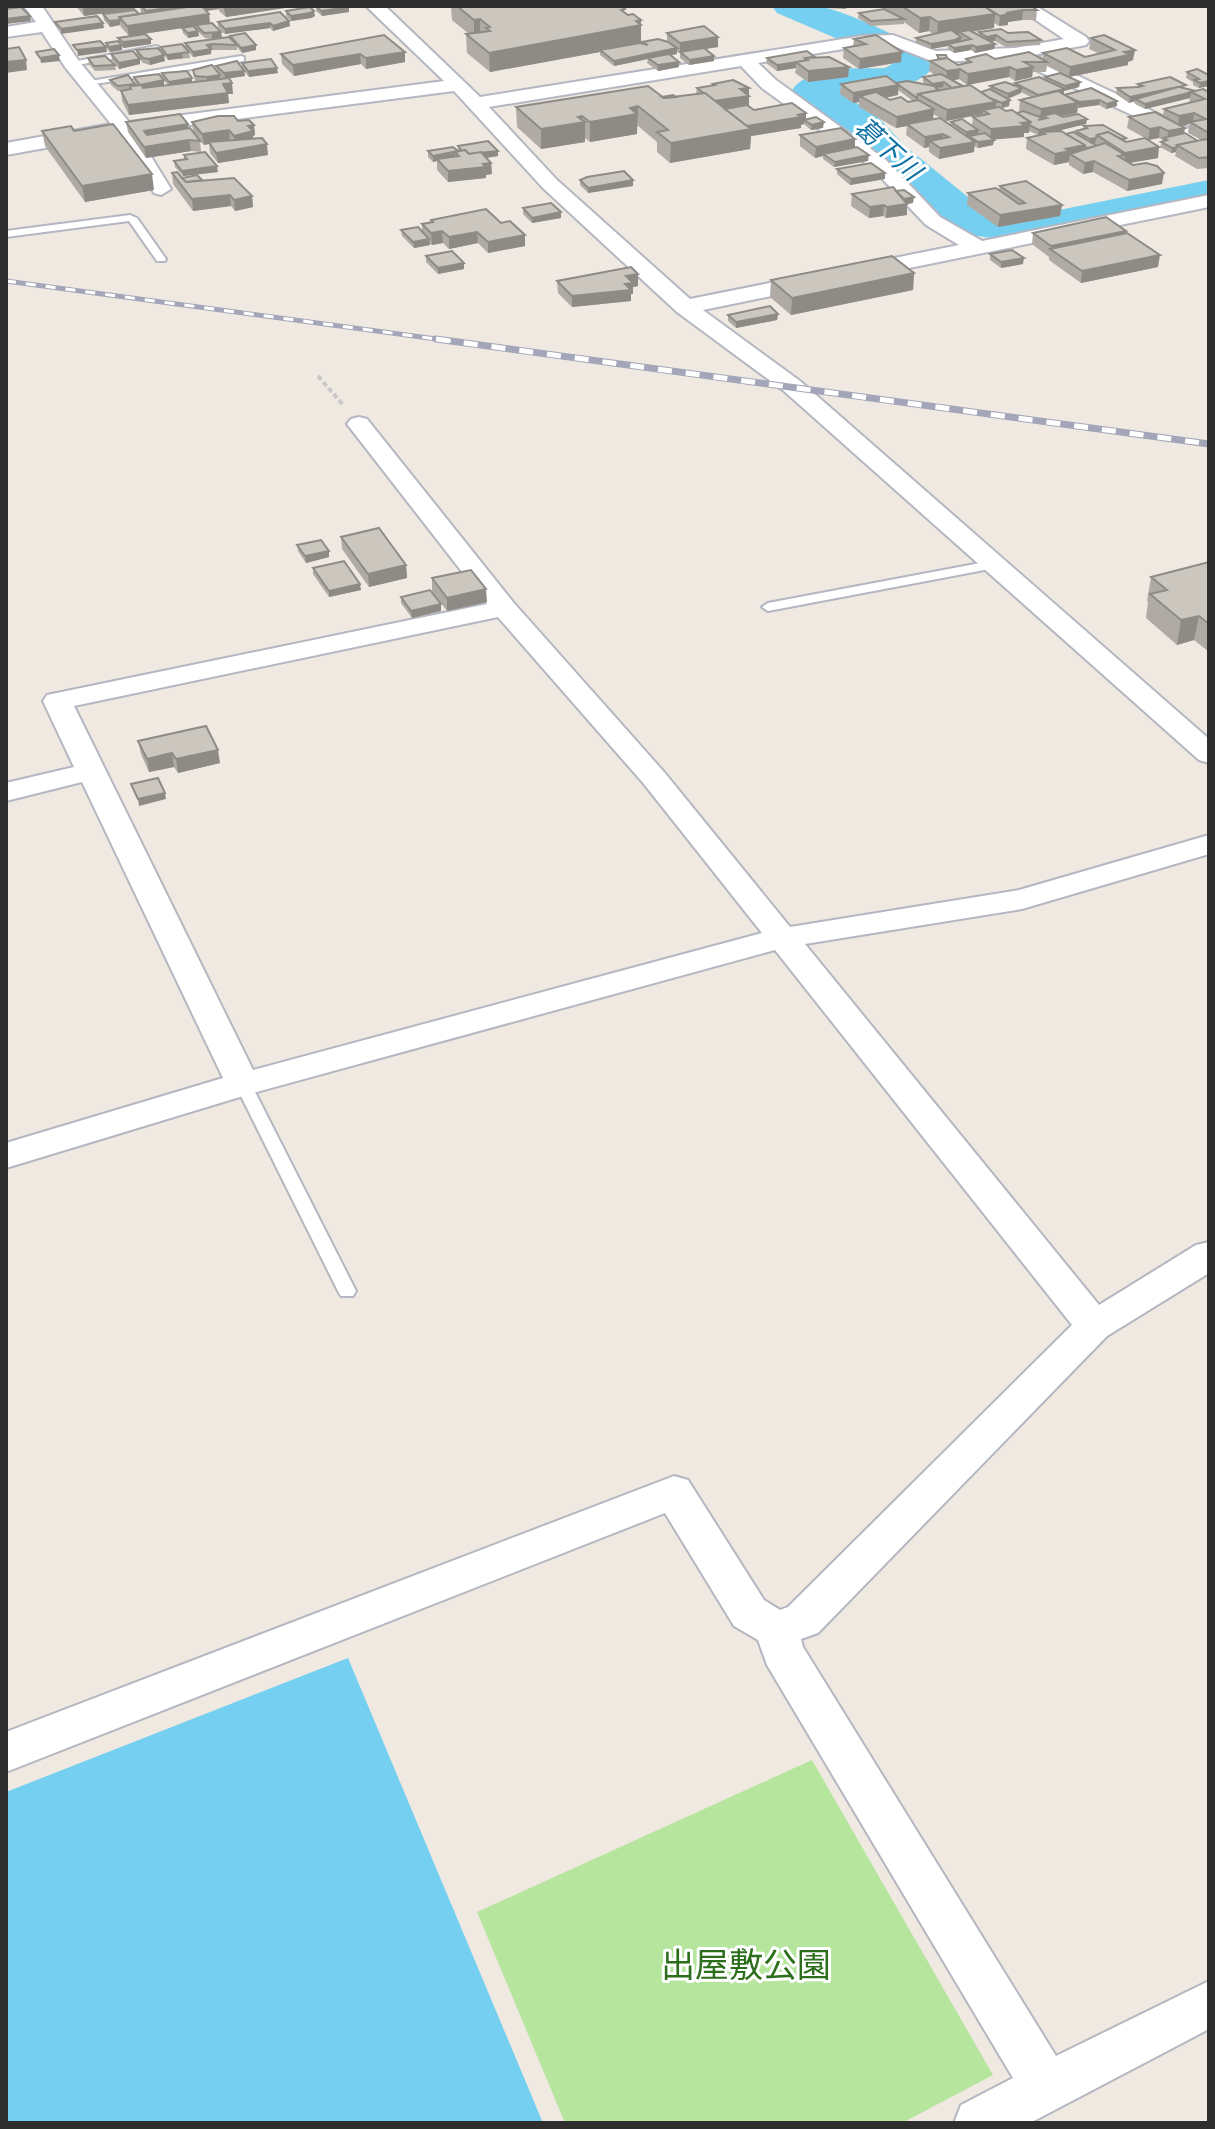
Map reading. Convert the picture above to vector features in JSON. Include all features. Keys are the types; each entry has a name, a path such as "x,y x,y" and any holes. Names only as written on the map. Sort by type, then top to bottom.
{"street":[{"path":"33,6 71,63 124,128 161,189"},
{"path":"375,6 459,85 550,184 685,307 792,386 991,565 1209,754"},
{"path":"476,103 878,41 893,40 934,57 1015,53 1080,41 1024,6"},
{"path":"6,32 47,26"},
{"path":"1015,53 1209,145"},
{"path":"746,61 769,84 879,164 933,221 979,248"},
{"path":"6,149 124,128 459,85"},
{"path":"685,307 1209,201"},
{"path":"359,424 504,608 654,778 1094,1326"},
{"path":"243,1084 57,701 504,608"},
{"path":"6,792 92,771"},
{"path":"6,1156 243,1084 782,938 1022,899 1209,844"},
{"path":"777,1630 803,1620 1094,1326 1209,1255"},
{"path":"6,1752 674,1492 749,1613 777,1630 782,1652 1047,2087"},
{"path":"979,2123 1209,2004"}],"lane":[{"path":"71,63 161,48"},
{"path":"88,82 241,59"},
{"path":"6,234 130,218 161,259"},
{"path":"768,607 991,565"},
{"path":"243,1084 347,1291"}],"path":[{"path":"318,376 359,424"}],"green space":[{"name":"出屋敷公園","path":"812,1760 993,2075 902,2123 565,2123 477,1912"}],"water":[{"path":"348,1658 543,2123 6,2123 6,1792"}],"building":[{"path":"141,6 181,6 146,11"},
{"path":"202,6 209,14 127,26 119,17"},
{"path":"316,6 348,6 349,7 321,11"},
{"path":"457,6 622,6 625,9 621,10 641,20 636,21 641,25 489,53 466,34 490,31 486,28 490,27 480,19 474,20"},
{"path":"902,6 984,6 995,14 938,22 930,17 920,18"},
{"path":"984,6 1031,6 1037,10 1000,16"},
{"path":"21,7 30,16 6,19 6,9"},
{"path":"310,7 314,11 310,13 291,16 286,11"},
{"path":"884,9 904,19 871,21 859,13"},
{"path":"135,10 139,14 119,17 120,20 109,21 103,14"},
{"path":"280,12 289,21 273,26 270,23 225,29 218,22"},
{"path":"97,16 103,23 61,29 55,22"},
{"path":"212,23 221,32 204,33 196,25"},
{"path":"193,26 198,31 188,33 182,28"},
{"path":"704,26 718,37 680,43 667,33"},
{"path":"1001,29 1008,33 1028,32 1041,40 1007,42 996,35 987,37 979,32"},
{"path":"951,30 961,37 931,44 916,38"},
{"path":"969,30 995,44 954,48 948,44 971,39 959,32"},
{"path":"245,33 256,45 241,48 230,36"},
{"path":"145,34 151,39 123,42 118,38"},
{"path":"384,35 405,52 366,58 360,54 293,65 281,54"},
{"path":"876,35 902,52 860,59 844,48 866,44 854,39"},
{"path":"1104,35 1135,50 1124,52 1129,55 1070,67 1043,53 1067,48 1085,57 1115,50 1091,38"},
{"path":"229,37 237,45 212,44 207,45 211,49 193,52 185,43"},
{"path":"658,39 677,48 614,61 600,50 640,43 648,45 642,42"},
{"path":"100,41 106,47 77,50 73,45"},
{"path":"118,41 122,45 109,47 106,43"},
{"path":"182,44 189,52 167,55 161,47"},
{"path":"19,47 26,60 6,62 6,49"},
{"path":"158,48 164,55 149,59 143,58 136,50"},
{"path":"704,48 714,56 690,60 680,52"},
{"path":"54,49 59,55 40,58 36,52"},
{"path":"133,51 140,59 119,63 111,54"},
{"path":"807,51 815,57 777,65 767,58"},
{"path":"1029,52 1047,62 1024,62 1033,67 1016,70 1010,67 968,74 960,69 947,71 930,61 947,58 958,65 971,62 966,59 986,54 995,59"},
{"path":"669,54 679,62 658,65 648,58"},
{"path":"105,56 115,65 94,66 88,58"},
{"path":"829,57 849,67 808,71 796,62 808,60 805,58"},
{"path":"271,59 277,68 248,71 242,63"},
{"path":"237,61 244,71 224,73 216,66"},
{"path":"212,65 220,75 195,76 193,70"},
{"path":"1197,69 1209,75 1209,81 1200,83 1194,80 1199,79 1187,72"},
{"path":"187,71 192,78 169,82 162,73"},
{"path":"1060,73 1080,82 1065,86 1045,77"},
{"path":"159,74 164,80 140,85 134,77"},
{"path":"941,74 963,86 952,88 944,82 933,84 923,77"},
{"path":"128,75 135,84 118,86 110,80"},
{"path":"886,76 899,85 853,93 841,84"},
{"path":"1039,77 1065,89 1038,95 1015,83"},
{"path":"1170,77 1186,85 1179,87 1196,91 1145,104 1136,99 1178,87 1130,97 1117,88 1143,86 1138,84"},
{"path":"229,78 232,83 223,84 228,93 128,105 121,91 131,89 130,86 142,85 143,88"},
{"path":"733,80 749,88 740,89 749,96 714,101 697,88 715,85"},
{"path":"907,81 934,86 938,90 918,94 917,98 896,83"},
{"path":"1005,82 1022,88 1008,94 990,86"},
{"path":"970,85 996,102 947,110 918,94"},
{"path":"648,86 664,98 705,93 751,129 671,143 657,132 668,130 638,106 630,108 637,114 590,122 582,116 578,117 585,122 541,129 516,107"},
{"path":"1091,88 1117,101 1107,104 1100,100 1079,102 1064,95"},
{"path":"990,89 1010,100 1002,103 981,92"},
{"path":"1203,89 1209,92 1209,133 1190,122 1206,119 1194,113 1179,116 1164,109 1205,99 1191,92"},
{"path":"1058,91 1078,103 1041,109 1020,100"},
{"path":"876,92 890,100 901,97 908,102 918,100 934,109 897,117 860,96"},
{"path":"792,103 806,113 798,115 801,117 747,126 725,109 747,105 754,110"},
{"path":"999,107 1012,110 1030,122 1021,123 1025,126 991,129 973,117 989,114 983,110"},
{"path":"1023,111 1043,118 1038,120 1047,118 1042,116 1055,113 1063,117 1078,114 1087,119 1039,130 1017,113"},
{"path":"1155,112 1185,128 1168,131 1160,127 1150,129 1129,117"},
{"path":"180,114 188,124 144,131 147,135 190,128 200,141 144,147 126,122"},
{"path":"218,116 249,120 254,125 248,126 253,131 234,136 229,130 202,134 192,122"},
{"path":"816,117 824,122 812,125 804,120"},
{"path":"940,118 975,142 940,148 930,141 949,137 943,134 925,137 907,124"},
{"path":"962,119 978,130 966,132 951,122"},
{"path":"113,124 152,174 82,186 42,131 71,126 74,131"},
{"path":"1103,125 1126,138 1121,139 1108,132 1090,139 1076,131 1087,128 1084,126"},
{"path":"841,128 855,139 816,147 800,135"},
{"path":"1061,131 1085,145 1055,154 1027,138 1045,134 1041,132"},
{"path":"1073,132 1097,146 1085,147 1066,134"},
{"path":"1108,132 1126,142 1145,138 1159,147 1125,153 1097,135"},
{"path":"985,133 994,140 978,142 969,136"},
{"path":"1185,133 1198,141 1172,148 1161,142 1167,140 1163,138"},
{"path":"262,138 267,144 216,153 209,142"},
{"path":"488,141 498,151 469,154 458,146"},
{"path":"1209,141 1209,157 1199,158 1177,145"},
{"path":"1105,143 1125,155 1118,156 1133,165 1146,163 1157,166 1164,173 1129,180 1094,161 1085,163 1070,154"},
{"path":"453,147 458,151 433,156 428,151"},
{"path":"857,147 869,155 835,162 823,154"},
{"path":"465,150 469,154 481,152 491,163 483,164 486,167 448,171 437,159 459,156 455,152"},
{"path":"205,152 217,166 182,171 174,161 187,159 184,155"},
{"path":"871,163 885,173 851,179 837,169"},
{"path":"624,171 633,180 588,188 580,180 587,177"},
{"path":"177,172 186,182 234,178 252,196 234,200 230,195 192,199 172,173"},
{"path":"197,175 202,180 186,182 182,178"},
{"path":"1026,181 1062,205 1000,215 968,193 996,188 1019,204 1025,203 1000,186"},
{"path":"893,187 907,204 870,207 852,194"},
{"path":"904,190 914,197 904,199 896,191"},
{"path":"551,203 561,212 532,218 523,208"},
{"path":"486,209 501,223 510,221 525,235 488,242 477,232 449,237 442,231 431,233 422,224 433,222 431,220"},
{"path":"1106,217 1126,231 1051,246 1033,233"},
{"path":"418,227 429,239 413,242 401,230"},
{"path":"1127,233 1160,255 1082,271 1050,249"},
{"path":"1012,250 1024,258 1001,262 990,254"},
{"path":"452,251 464,263 438,268 426,256"},
{"path":"892,256 914,273 792,298 771,280"},
{"path":"631,267 638,274 626,276 633,283 625,284 631,290 572,296 557,281"},
{"path":"770,306 778,314 736,322 728,315"},
{"path":"379,528 406,565 368,574 341,537"},
{"path":"321,540 329,551 305,556 297,545"},
{"path":"344,561 360,584 329,591 313,568"},
{"path":"1209,562 1209,624 1199,616 1181,620 1150,594 1167,590 1151,577"},
{"path":"471,570 486,589 447,598 432,578"},
{"path":"430,590 441,604 411,611 401,597"},
{"path":"206,726 218,750 176,759 172,753 147,759 138,741"},
{"path":"158,778 165,793 138,799 131,784"}],"waterway":[{"name":"葛下川","path":"789,6 899,50 918,64 893,78 826,82 810,90 864,124 891,154 977,225 1019,230 1209,192"}],"railway":[{"path":"6,281 451,341"},
{"path":"436,339 1209,444"}]}
